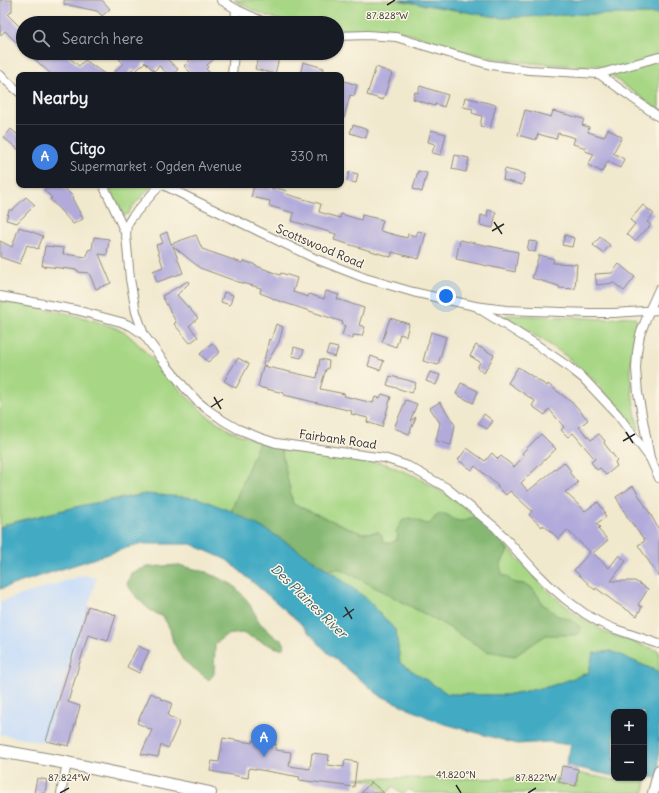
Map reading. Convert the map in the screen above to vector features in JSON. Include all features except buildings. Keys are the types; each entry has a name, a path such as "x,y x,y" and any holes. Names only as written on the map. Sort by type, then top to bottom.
{"main road":[{"path":"0,751 67,763 210,793"}],"street":[{"path":"221,0 251,16"},
{"path":"236,9 236,16"},
{"path":"344,36 367,35 396,37 491,65 529,70 599,74 659,57"},
{"path":"232,72 233,60"},
{"path":"599,74 659,117"},
{"path":"0,75 16,89"},
{"path":"104,188 126,235"},
{"path":"144,335 136,312 130,279 126,235 128,225 132,217 159,188"},
{"name":"Scottswood Road","path":"168,188 323,262 365,278 413,292 475,306 513,310 590,313 659,310"},
{"path":"659,289 640,335 636,369 638,393 650,458 659,478"},
{"name":"Fairbank Road","path":"0,296 76,310 131,326 144,335 167,366 197,401 207,410 238,429 276,443 384,458 408,466 447,488 496,528 549,585 584,613 615,629 659,644"},
{"name":"Scottswood Road","path":"475,306 537,344 569,366 584,379 617,414 650,458"},
{"path":"61,793 67,763"},
{"path":"653,793 659,770"}],"shaded area":[{"path":"84,575 97,578 44,743 0,734 0,602"}],"green space":[{"path":"234,0 399,0 502,18 586,14 659,14 659,110 598,65 560,65 492,58 460,50 401,31 382,29 344,29 344,16 268,16"},
{"path":"110,188 150,188 132,207 128,214 123,215"},
{"path":"0,301 41,307 89,319 116,328 127,334 206,415 231,431 281,449 386,464 415,476 453,498 482,521 544,587 577,615 607,633 659,651 659,672 611,651 588,674 551,686 506,695 448,694 400,663 396,631 367,599 327,569 305,555 145,494 84,505 7,524 0,528"},
{"path":"510,315 606,319 626,316 637,320 638,323 631,365 631,382 639,430 634,430 608,396 578,366 555,348 505,317"},
{"path":"259,442 281,449 293,504 361,533 379,532 382,535 384,542 390,543 396,541 398,535 396,531 403,520 408,518 429,524 441,514 445,514 458,521 476,517 506,546 508,551 502,561 501,566 503,576 507,576 511,581 525,584 532,588 542,604 556,615 571,620 579,626 580,633 576,635 546,635 515,656 486,651 445,625 341,569 327,569 270,532 231,511"},
{"path":"179,565 206,572 233,585 247,600 260,623 276,638 283,641 285,646 281,649 274,647 242,633 226,635 215,644 214,674 209,680 183,660 173,642 170,629 164,618 150,610 137,598 127,584 131,573 147,567"},
{"path":"577,773 611,779 611,781 646,781 644,793 414,793 409,789 405,793 401,793 393,786 387,793 372,781 355,778 556,779 557,777 560,778 558,781 559,783 574,785 576,787"}],"water":[{"path":"399,0 659,0 659,14 586,14 502,18"},
{"name":"Des Plaines River","path":"146,494 198,498 231,511 270,532 327,569 367,599 396,631 400,663 448,694 506,695 551,686 588,674 593,653 611,651 659,672 659,779 647,776 647,709 611,709 611,776 566,765 571,745 549,742 517,744 438,722 379,695 326,651 298,621 227,560 191,544 139,544 0,589 0,528 7,524 84,505"}],"place":[{"name":"Citgo","path":"264,757"}]}
